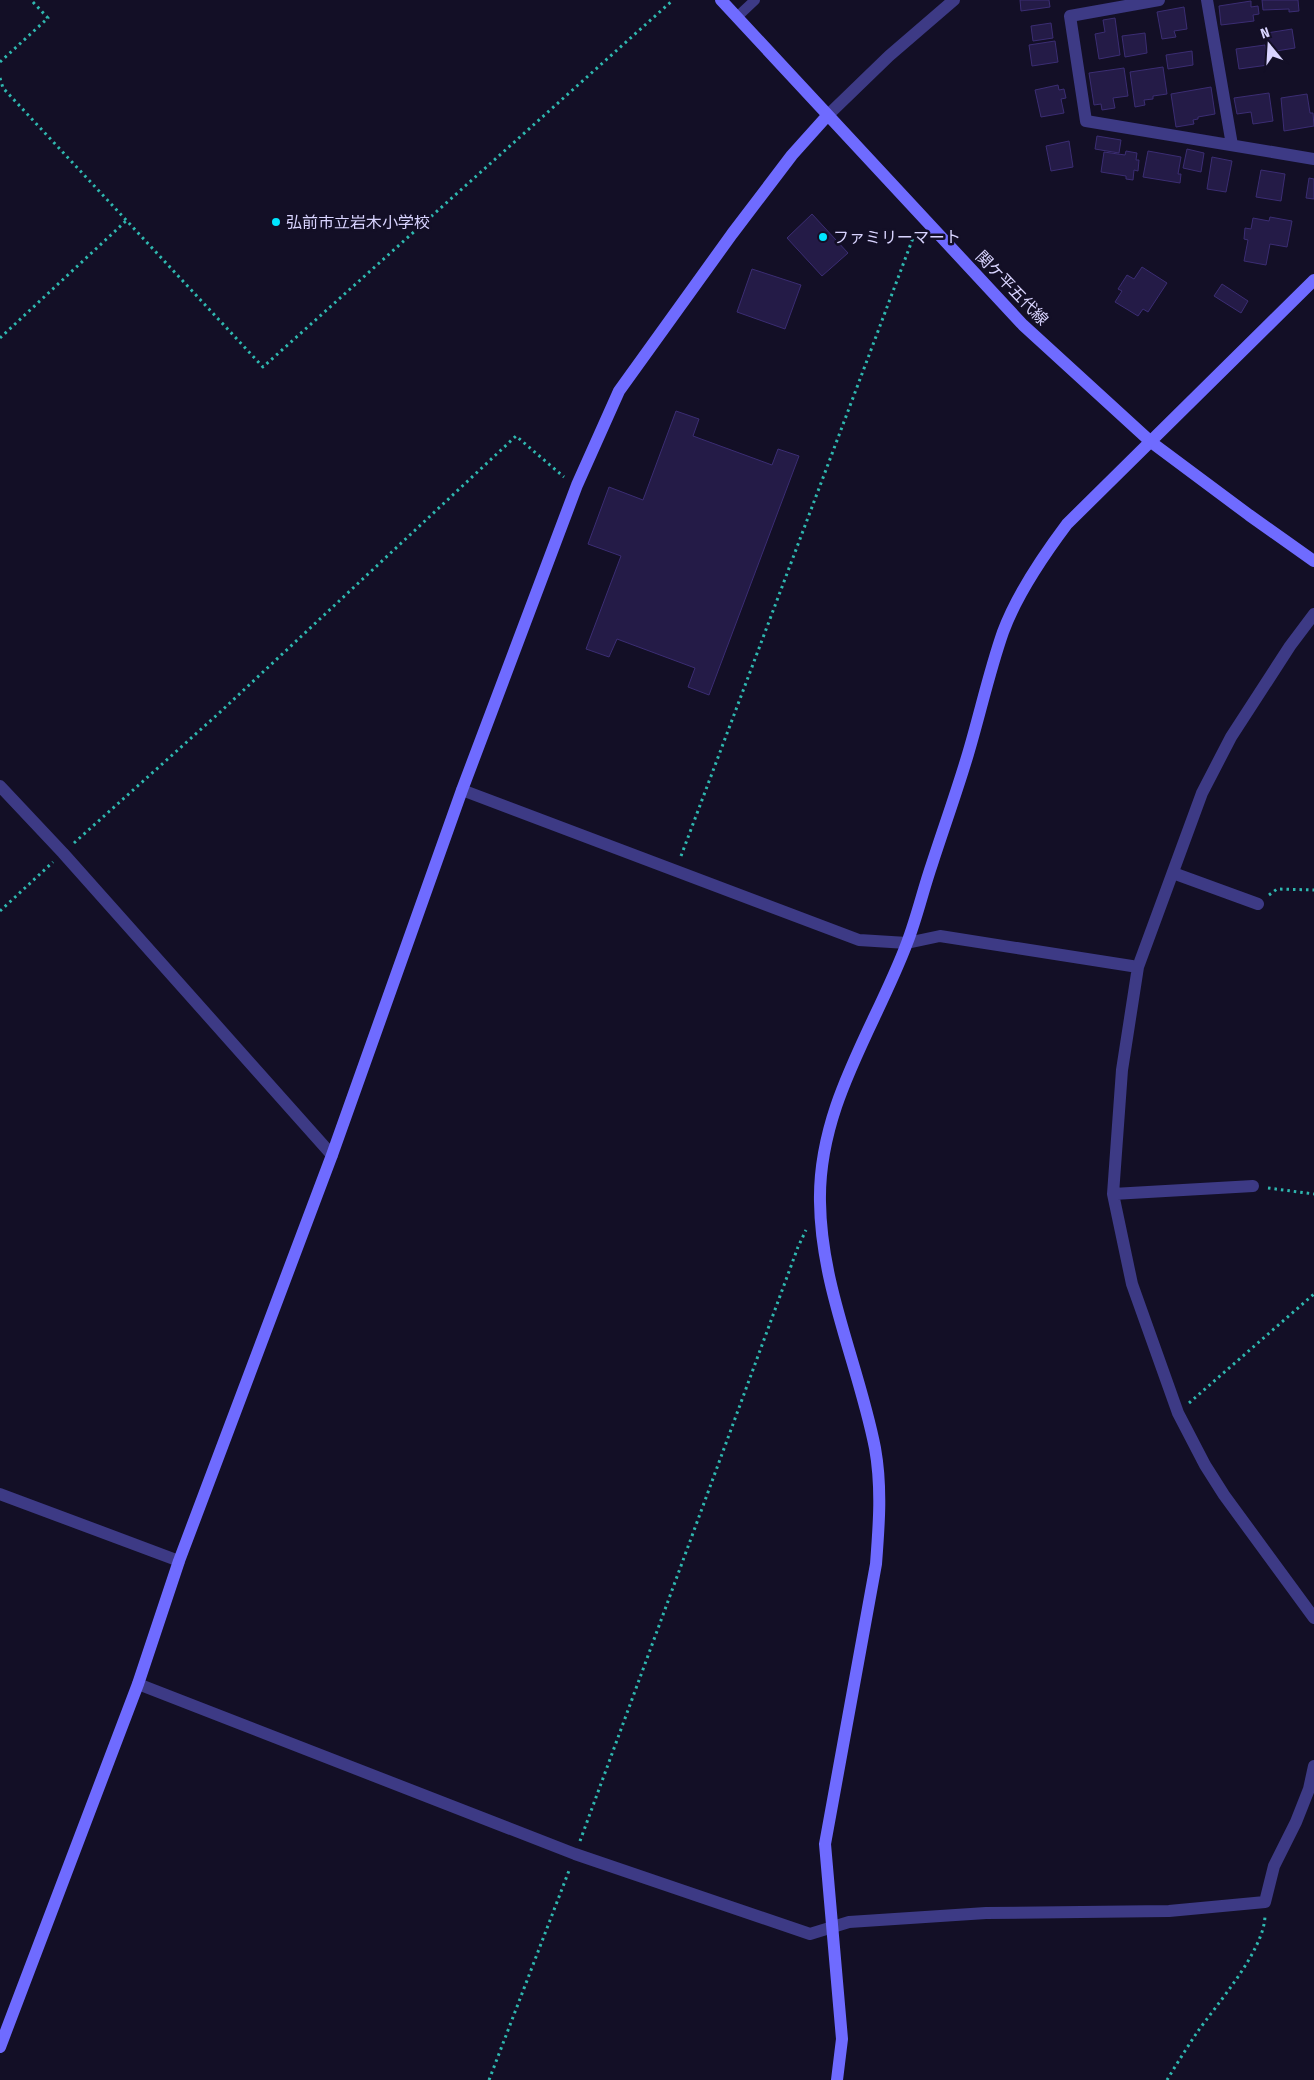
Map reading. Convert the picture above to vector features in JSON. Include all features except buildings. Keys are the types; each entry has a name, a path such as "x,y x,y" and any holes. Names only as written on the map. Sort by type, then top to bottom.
{"street":[{"name":"関ケ平五代線","path":"721,0 1023,325 1151,442 1314,561"},
{"path":"0,2047 138,1684 179,1560 332,1155 462,790 577,485 618,391 792,155 827,116 889,56 954,0"},
{"path":"1159,0 1070,16 1086,121 1314,159"},
{"path":"1207,0 1232,145"},
{"path":"837,2080 842,2039 825,1844 876,1564 879,1501 875,1451 869,1422 833,1292 824,1245 820,1202 822,1170 834,1108 907,943 963,772 1004,631 1029,580 1047,550 1062,530 1314,280"},
{"path":"1314,614 1290,646 1231,737 1202,793 1138,967 1122,1070 1113,1194 1132,1284 1178,1413 1205,1465 1224,1495 1314,1618"},
{"path":"0,786 63,853 332,1155"},
{"path":"462,790 858,940 907,943 940,936 1138,967"},
{"path":"1174,873 1258,904"},
{"path":"1113,1194 1253,1186"},
{"path":"0,1494 179,1560"},
{"path":"138,1684 575,1854 810,1934 849,1922 986,1913 1169,1911 1265,1902 1274,1866 1296,1822 1314,1766"}],"lane":[{"path":"737,17 754,0"}],"path":[{"path":"0,62 48,18 31,0"},
{"path":"0,78 3,88 262,367 673,0"},
{"path":"675,871 922,216"},
{"path":"0,338 127,220"},
{"path":"0,912 218,714 516,436 559,474 577,485"},
{"path":"1258,904 1277,889 1314,890"},
{"path":"1253,1186 1314,1194"},
{"path":"489,2080 575,1854 798,1247 820,1202"},
{"path":"1178,1413 1314,1294"},
{"path":"1167,2080 1196,2034 1245,1968 1265,1921 1265,1902"}],"place":[{"name":"弘前市立岩木小学校","path":"276,222"},
{"name":"ファミリーマート","path":"823,237"}]}
